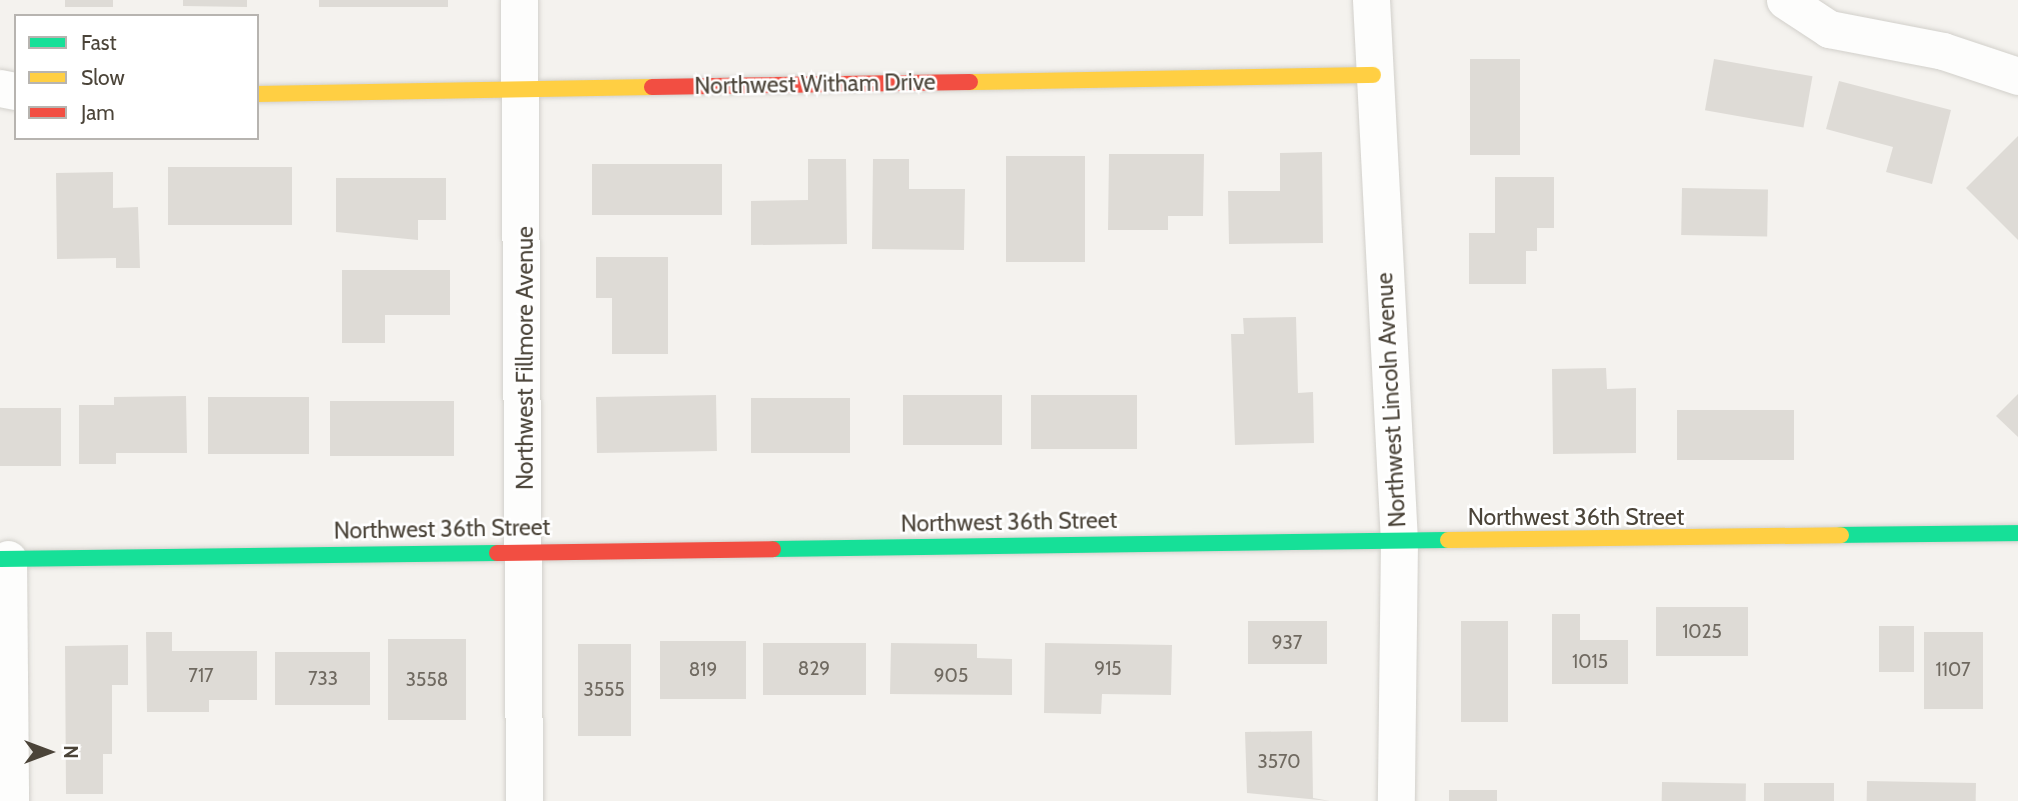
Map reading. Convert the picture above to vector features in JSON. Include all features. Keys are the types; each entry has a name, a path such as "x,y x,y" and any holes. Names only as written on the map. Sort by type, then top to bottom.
{"street":[{"name":"Northwest Fillmore Avenue","path":"519,0 518,88 527,550 524,801"},
{"name":"Northwest Lincoln Avenue","path":"1371,0 1399,541 1396,801"},
{"path":"1785,0 1829,29 1943,51 2018,76"},
{"name":"Northwest Witham Drive","path":"259,93 1373,75"},
{"name":"Northwest 36th Street","path":"4,559 527,550 2018,533"},
{"path":"4,559 10,801"}],"building":[{"path":"65,0 113,0 113,7 65,7"},
{"path":"183,0 247,0 247,7 183,6"},
{"path":"319,0 448,0 448,7 319,7"},
{"path":"1470,59 1520,59 1520,155 1470,155"},
{"path":"1714,59 1812,76 1803,128 1705,110"},
{"path":"1839,81 1951,110 1932,184 1886,172 1893,147 1826,129"},
{"path":"2018,136 2018,240 1966,188"},
{"path":"1322,152 1323,243 1229,244 1228,191 1280,191 1280,153"},
{"path":"1109,154 1204,154 1203,216 1168,216 1168,230 1108,230"},
{"path":"1006,156 1085,156 1085,262 1006,262"},
{"path":"808,159 846,159 847,244 751,245 751,201 808,200"},
{"path":"873,159 909,159 909,189 965,189 964,250 872,249"},
{"path":"592,164 722,164 722,215 592,215"},
{"path":"168,167 292,167 292,225 168,225"},
{"path":"113,172 113,208 138,207 140,268 116,268 116,258 57,259 56,173"},
{"path":"1495,177 1554,177 1554,228 1537,228 1537,251 1526,251 1526,284 1469,284 1469,233 1495,233"},
{"path":"336,178 446,178 446,220 418,220 418,240 336,232"},
{"path":"1682,188 1768,190 1767,236 1681,235"},
{"path":"596,257 668,257 668,354 612,354 612,298 596,298"},
{"path":"342,270 450,270 450,315 385,315 385,343 342,343"},
{"path":"1296,317 1298,393 1313,392 1314,443 1235,445 1231,334 1244,334 1243,318"},
{"path":"1606,368 1607,389 1636,388 1636,453 1553,454 1552,369"},
{"path":"2018,394 2018,437 1996,416"},
{"path":"716,395 717,451 597,453 596,397"},
{"path":"903,395 1002,395 1002,445 903,445"},
{"path":"1031,395 1137,395 1137,449 1031,449"},
{"path":"186,396 187,453 116,453 116,464 79,464 79,405 114,405 114,397"},
{"path":"208,397 309,397 309,454 208,454"},
{"path":"751,398 850,398 850,453 751,453"},
{"path":"330,401 454,401 454,456 330,456"},
{"path":"0,408 61,408 61,466 0,466"},
{"path":"1677,410 1794,410 1794,460 1677,460"},
{"path":"1656,607 1748,607 1748,656 1656,656"},
{"path":"1552,614 1580,614 1580,640 1628,640 1628,684 1552,684"},
{"path":"1248,621 1327,621 1327,664 1248,664"},
{"path":"1461,621 1508,621 1508,722 1461,722"},
{"path":"1879,626 1914,626 1914,672 1879,672"},
{"path":"146,632 172,632 172,651 257,651 257,700 209,700 209,712 147,712"},
{"path":"1924,632 1983,632 1983,709 1924,709"},
{"path":"388,639 466,639 466,720 388,720"},
{"path":"660,641 746,641 746,699 660,699"},
{"path":"763,643 866,643 866,695 763,695"},
{"path":"891,643 977,644 977,658 1012,659 1012,695 890,694"},
{"path":"1045,643 1172,645 1171,695 1102,694 1101,714 1044,713"},
{"path":"578,644 631,644 631,736 578,736"},
{"path":"128,645 128,685 112,685 112,754 103,754 103,794 66,794 65,646"},
{"path":"275,652 370,652 370,705 275,705"},
{"path":"1312,731 1313,798 1330,801 1247,793 1245,732"},
{"path":"1867,781 1976,783 1976,801 1867,801"},
{"path":"1662,782 1746,783 1746,801 1662,801"},
{"path":"1764,783 1834,783 1834,801 1764,801"},
{"path":"1449,790 1497,790 1497,801 1449,801"}],"traffic: fast":[{"path":"1841,535 2018,533"},
{"path":"773,549 1448,540"},
{"path":"0,559 497,553"}],"traffic: slow":[{"path":"970,82 1373,75"},
{"path":"259,94 652,87"},
{"path":"1448,540 1841,535"}],"traffic: jam":[{"path":"652,87 970,82"},
{"path":"497,553 773,549"}]}
